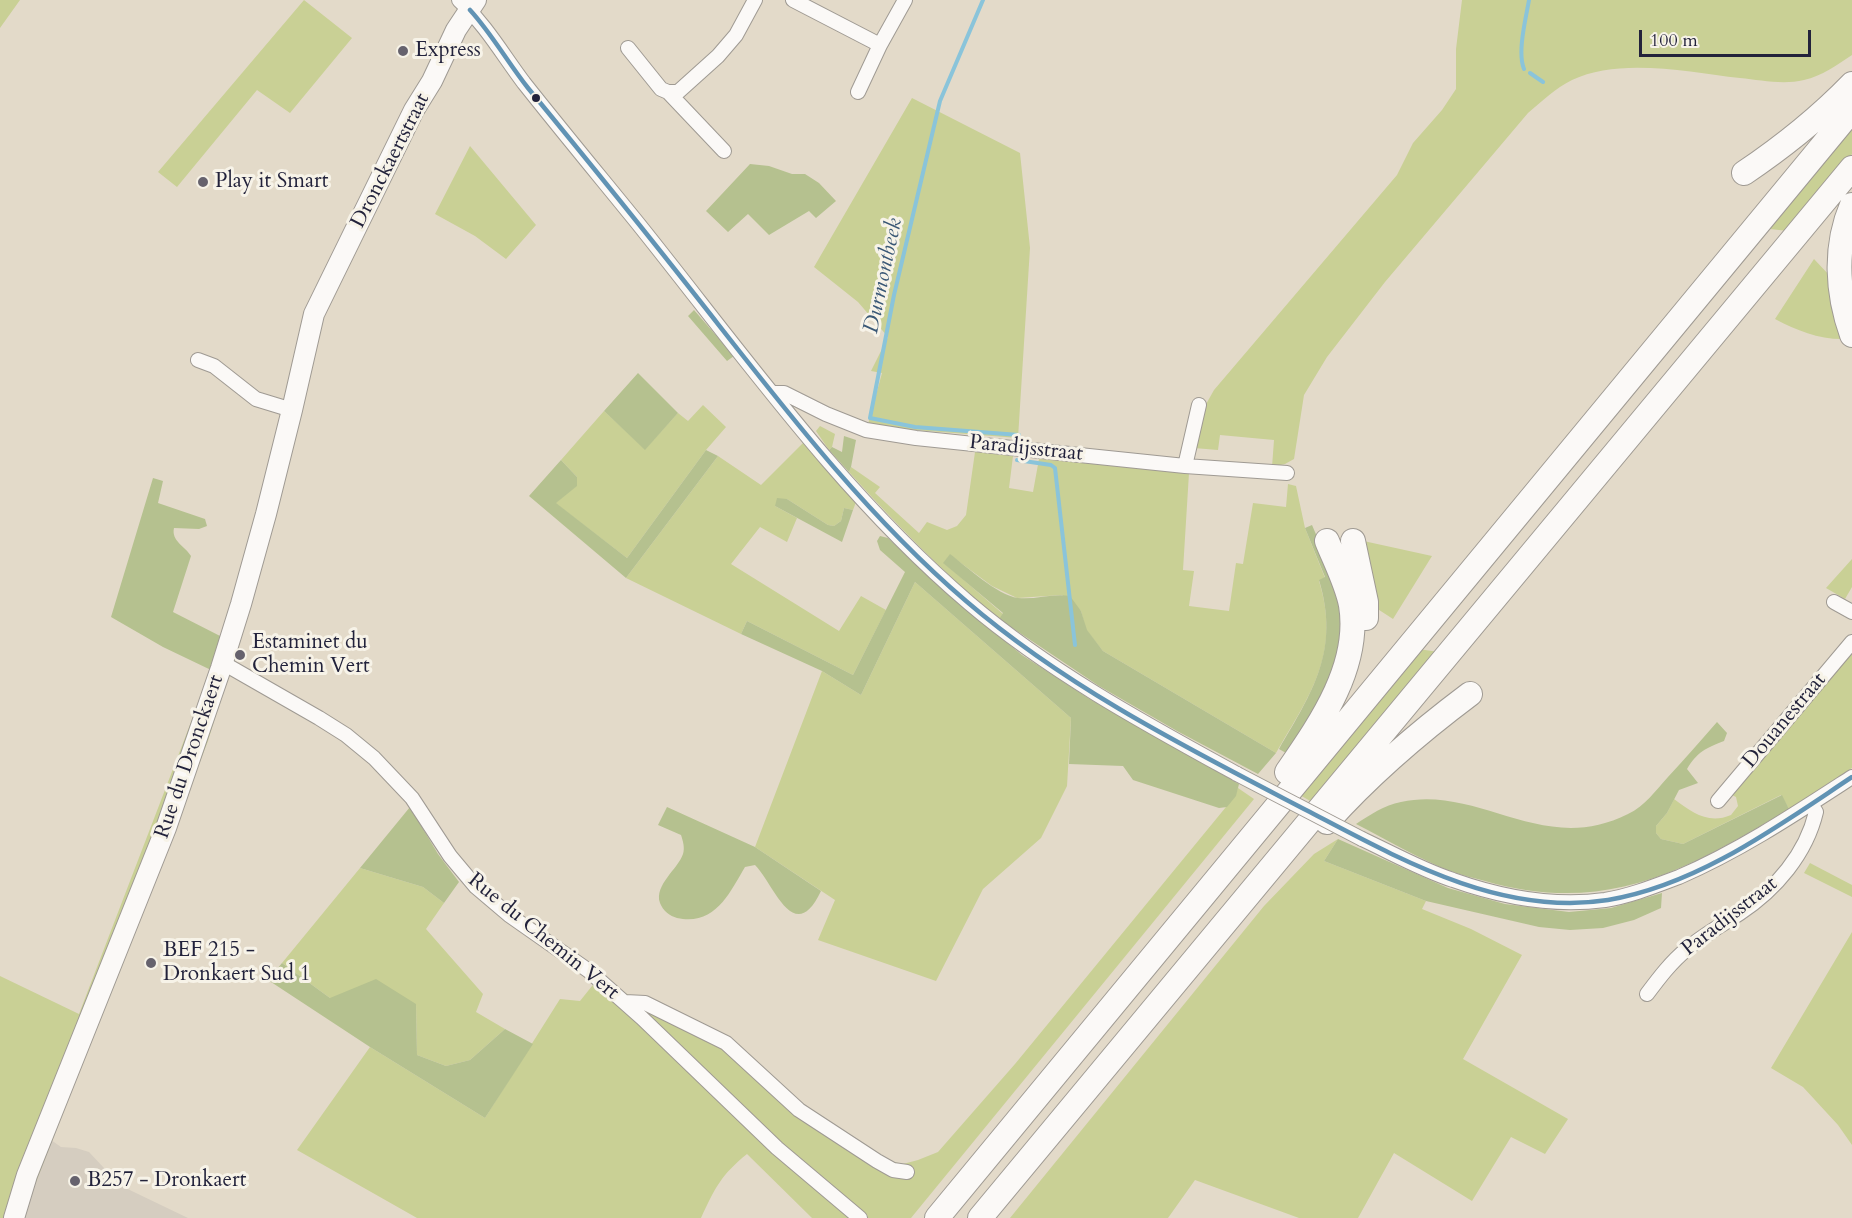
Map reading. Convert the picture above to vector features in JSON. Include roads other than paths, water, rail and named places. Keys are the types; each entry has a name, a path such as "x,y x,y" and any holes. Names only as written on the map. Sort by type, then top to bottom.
{"highway":[{"path":"1744,173 1790,142 1852,84"},
{"path":"937,1218 1852,110"},
{"path":"980,1218 1852,168"},
{"path":"1852,205 1847,216 1839,279 1843,310 1852,335"},
{"path":"1270,799 1303,750 1339,687 1351,651 1354,627 1351,602 1327,541"},
{"path":"1209,889 1245,829 1308,754 1349,685 1362,653 1366,626 1366,602 1353,541"},
{"path":"1212,938 1245,912 1337,810 1383,765 1424,728 1470,694"}],"main road":[{"name":"Dronckaertstraat","path":"311,324 321,297 414,110 432,81 468,3"},
{"name":"Rue du Dronckaert","path":"8,1218 166,828 223,663 249,576 292,410 311,324"},
{"name":"Rue du Dronckaert","path":"14,1218 27,1175"}],"street":[{"path":"628,48 661,89 678,92 718,56 736,35 755,0"},
{"path":"794,0 880,45"},
{"path":"858,92 905,0"},
{"path":"468,3 528,87 773,393 853,489 913,553 970,604 1026,648 1078,683 1159,731 1362,839 1453,880 1503,894 1551,902 1596,901 1632,894 1660,885 1716,861 1779,825 1852,777"},
{"path":"668,92 724,151"},
{"path":"198,360 214,366 256,399 292,410"},
{"name":"Paradijsstraat","path":"773,393 784,393 826,414 866,430 916,438 1185,466 1287,473"},
{"path":"1185,466 1199,405"},
{"path":"1834,602 1852,612"},
{"name":"Douanestraat","path":"1718,801 1852,642"},
{"name":"Rue du Chemin Vert","path":"223,663 304,709 356,743 406,791 450,856 476,887 509,915 579,964 625,1002 777,1148 860,1218"},
{"name":"Paradijsstraat","path":"1647,994 1671,963 1687,948 1764,895 1786,871 1796,859 1812,830 1816,812 1811,804"},
{"name":"Rue du Chemin Vert","path":"625,1002 645,1003 726,1043 799,1110 877,1161 893,1170 907,1172"}],"waterway":[{"name":"Durmontbeek","path":"983,0 940,101 894,295 870,418 915,427 1019,435"},
{"path":"1524,69 1521,54 1529,0"},
{"path":"1530,73 1543,82"},
{"name":"Durmontbeek","path":"1017,460 1051,465 1055,468 1075,645"}],"place":[{"name":"Express","path":"403,51"},
{"name":"Play it Smart","path":"203,182"},
{"name":"Estaminet du Chemin Vert","path":"240,655"},
{"name":"BEF 215 - Dronkaert Sud 1","path":"151,963"},
{"name":"B257 - Dronkaert","path":"75,1181"}]}
